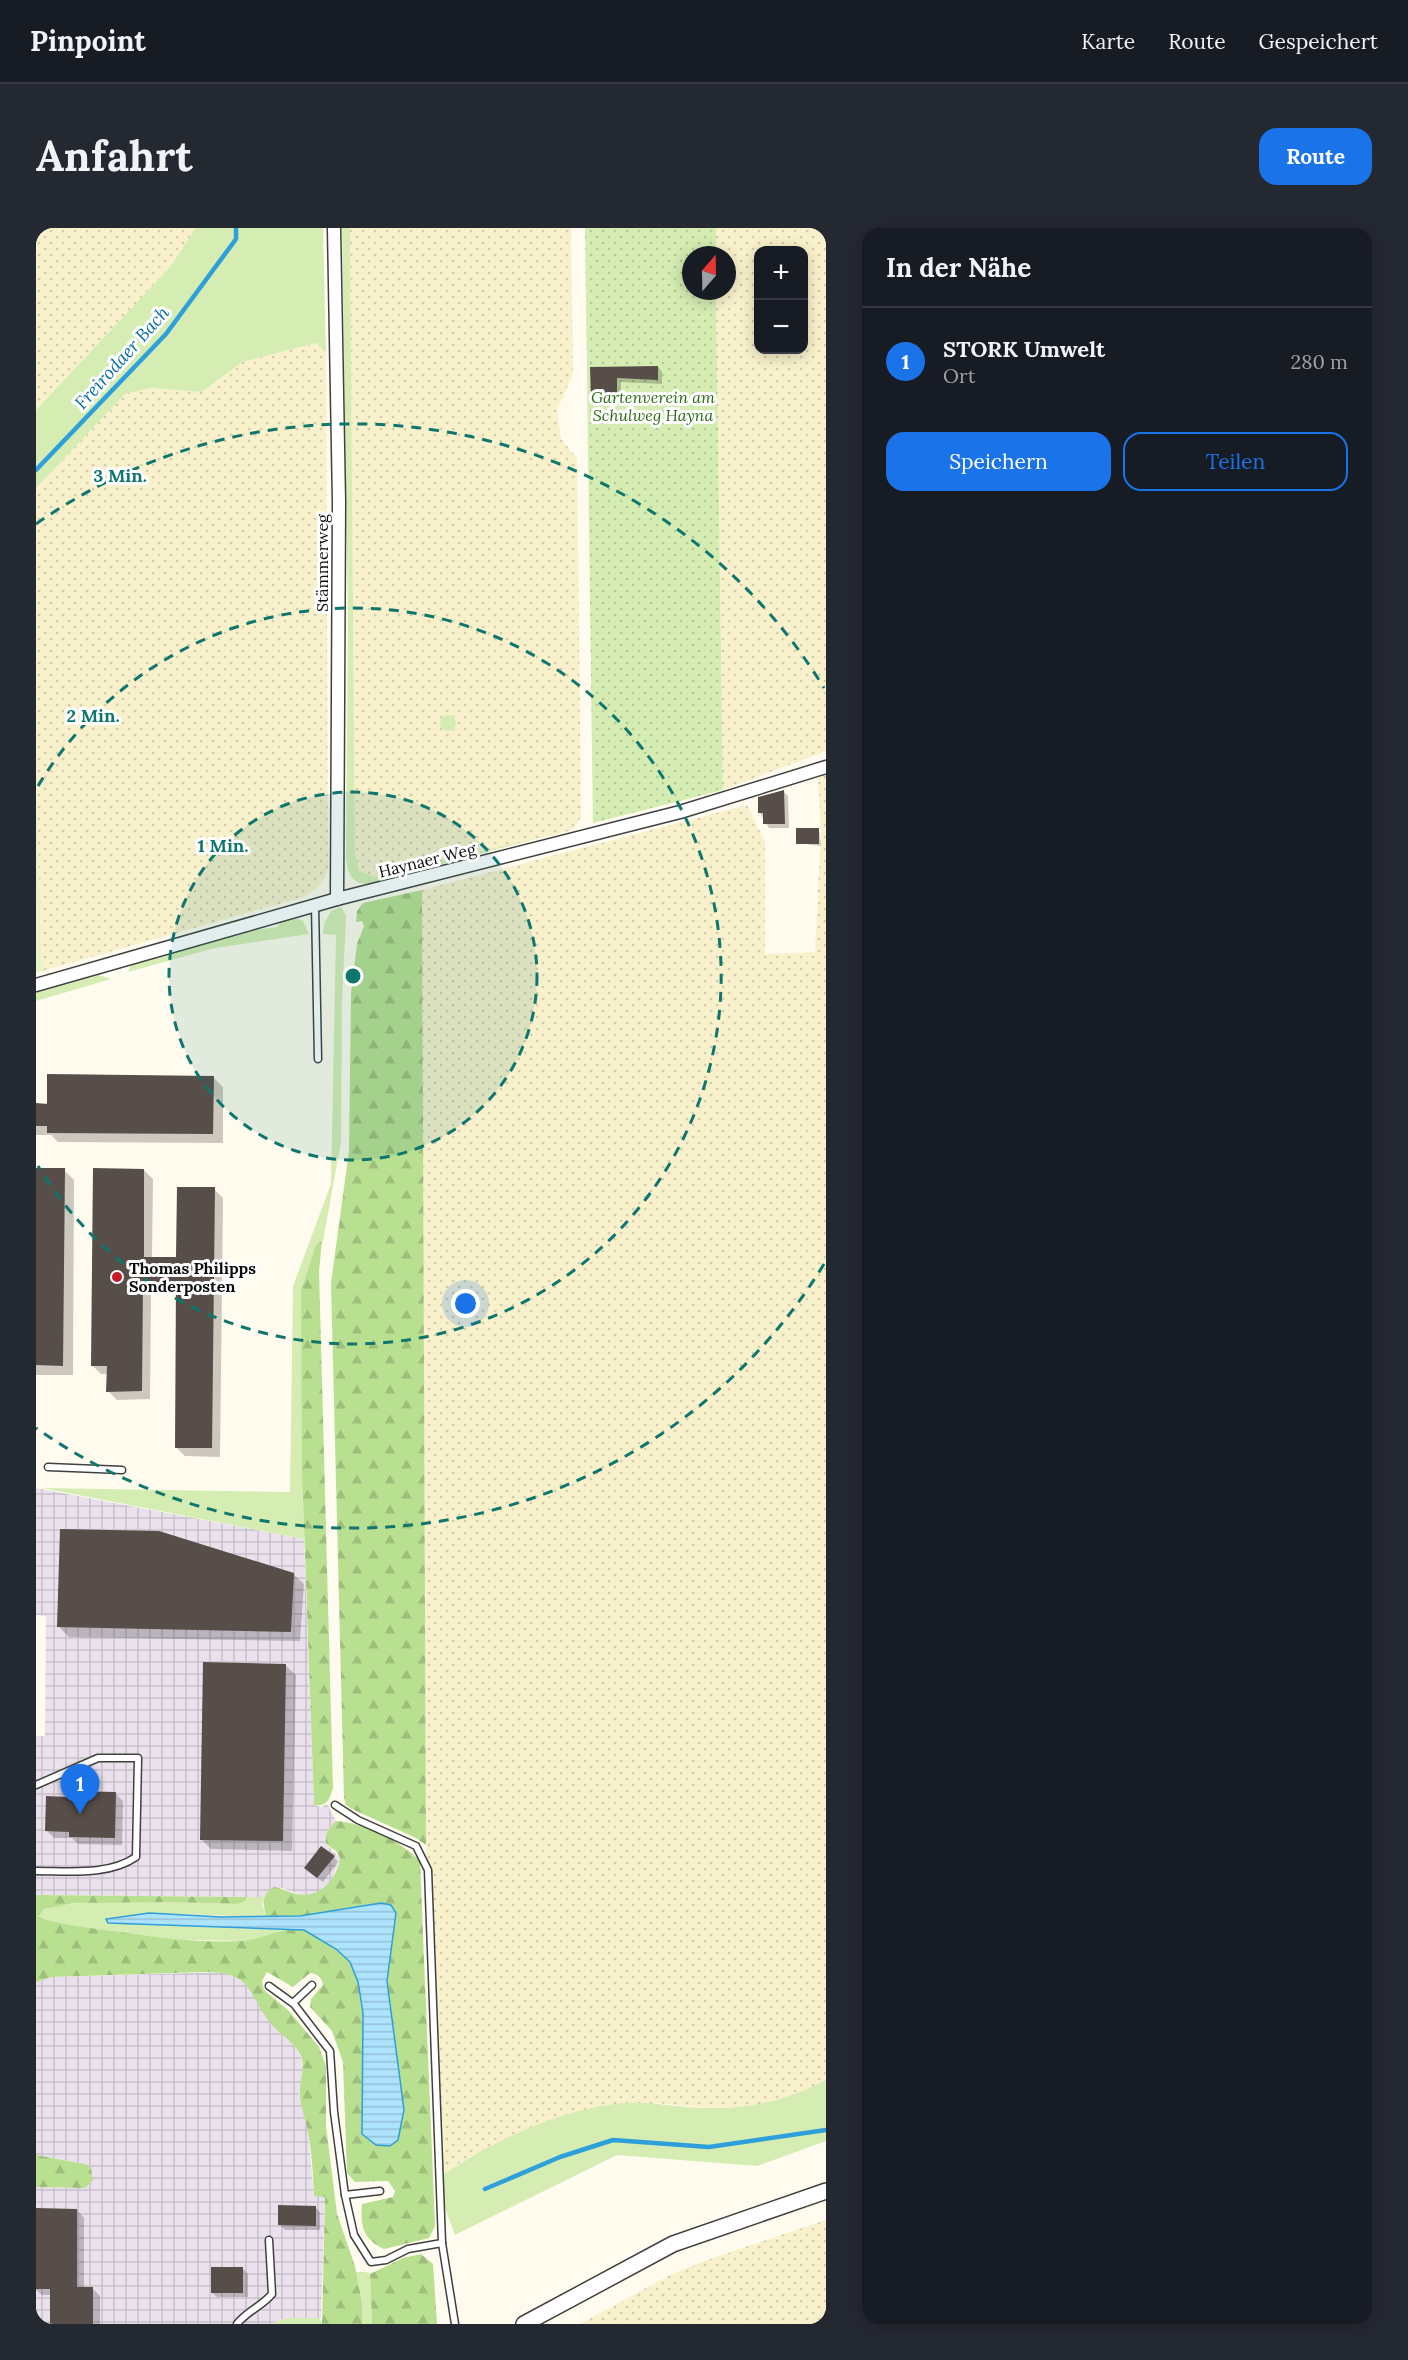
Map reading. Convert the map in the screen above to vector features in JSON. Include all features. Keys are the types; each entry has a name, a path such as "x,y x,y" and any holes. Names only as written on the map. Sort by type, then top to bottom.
{"street":[{"name":"Stämmerweg","path":"334,228 339,502 337,899"},
{"name":"Haynaer Weg","path":"36,985 337,899 680,812 826,767"},
{"path":"524,2324 673,2244 826,2191"}],"lane":[{"path":"315,905 318,1059"},
{"path":"48,1467 122,1470"},
{"path":"36,1785 99,1758 138,1758 136,1857 123,1866 93,1871 36,1871"},
{"path":"335,1805 358,1820 416,1846 428,1870 442,2243 455,2324"},
{"path":"293,2003 312,1985"},
{"path":"269,1986 293,2003 330,2051 334,2112 345,2195 354,2235 371,2262 386,2260 408,2248 442,2243"},
{"path":"345,2195 380,2191"},
{"path":"237,2324 241,2318 263,2304 272,2294 269,2240"}],"shaded area":[{"path":"36,228 196,228 170,267 36,410"},
{"path":"350,228 571,228 573,374 557,410 561,439 577,458 581,817 574,828 566,832 374,877 359,871 355,853"},
{"path":"716,228 826,228 826,751 723,790 716,300 736,300 736,246 716,246"},
{"path":"317,343 326,353 328,869 324,880 304,897 42,971 36,776 36,488 125,394 150,388 202,392 242,362"},
{"path":"826,774 826,2080 799,2094 760,2106 707,2108 656,2103 516,2134 461,2162 440,2177 426,1845 422,890 747,805 765,842 765,954 815,952 821,831 818,778"},
{"path":"36,1488 304,1539 314,1805 321,1807 327,1804 336,1821 329,1828 326,1844 340,1858 331,1882 317,1893 306,1896 281,1888 270,1890 264,1897 36,1895 36,1736 45,1736 46,1616 36,1615"},
{"path":"228,1972 243,1981 254,1994 267,2018 294,2045 301,2057 303,2073 299,2094 308,2131 314,2196 325,2196 321,2318 286,2318 270,2324 36,2324 36,2187 85,2188 85,2164 36,2155 36,1982 52,1977"},
{"path":"826,2220 826,2324 580,2324 670,2275 707,2260"}],"green space":[{"path":"196,228 323,228 326,353 316,343 242,362 202,392 150,388 125,394 36,488 36,410 170,267"},
{"path":"342,228 350,228 355,853 359,871 374,877 546,836 367,884 358,882 351,876 346,858 348,615"},
{"name":"Gartenverein am Schulweg Hayna","path":"585,228 716,228 716,246 682,246 682,300 716,300 723,790 593,823"},
{"path":"448,715 454,717 456,723 454,729 448,731 442,729 440,723 442,717"},
{"path":"36,776 42,971 36,972"},
{"path":"422,890 426,1845 416,1838 354,1810 346,1805 344,1798 331,1283 349,1151 351,993 357,944 364,926 362,921 356,922 357,911 363,903"},
{"path":"341,907 346,915 342,1003 341,1142 323,1241 316,1246 301,1290 304,1539 42,1488 290,1492 293,1286 331,1184 336,935 323,934 324,924 331,911"},
{"path":"293,917 303,921 309,934 215,948 128,972 131,965 254,930 277,927 281,922"},
{"path":"99,975 111,979 36,1001 36,993"},
{"path":"322,1241 319,1271 333,1788 325,1804 314,1805 302,1471 301,1290 316,1245"},
{"path":"336,1821 359,1825 381,1834 402,1846 420,1861 435,2226 429,2238 384,2249 367,2236 362,2219 362,2204 393,2197 395,2191 388,2181 355,2182 347,2173 343,2062 332,2031 310,2007 311,1999 323,1985 322,1980 310,1973 293,1987 267,1972 262,1981 264,1990 288,2010 319,2047 326,2066 326,2126 337,2214 355,2266 362,2303 362,2324 322,2324 325,2197 314,2196 309,2140 300,2097 301,2056 273,2026 241,1980 220,1973 203,1972 52,1977 36,1982 36,1895 247,1897 245,1901 238,1904 74,1903 44,1909 38,1917 58,1923 196,1941 250,1940 288,1929 304,1930 316,1935 340,1951 353,1967 367,2025 404,2110 387,1981 396,1913 267,1917 264,1908 265,1897 274,1887 302,1895 318,1892 330,1881 340,1858 336,1851 326,1844 326,1837 329,1828"},
{"path":"247,1897 264,1897 262,1905 267,1917 149,1913 106,1920 108,1923 282,1930 263,1939 240,1941 155,1939 66,1925 38,1917 39,1913 53,1907 75,1904 134,1901 238,1904 245,1901"},
{"path":"826,2080 826,2141 757,2166 617,2155 455,2235 443,2203 440,2177 504,2139 553,2119 578,2111 626,2103 708,2108 754,2105 798,2093"},
{"path":"36,2155 85,2164 91,2168 93,2180 85,2188 36,2187"},
{"path":"421,2254 433,2264 437,2324 372,2324 370,2274 403,2258"},
{"path":"356,2272 370,2274 372,2324 362,2324 362,2303"},
{"path":"286,2318 320,2318 322,2324 270,2324"}],"water":[{"path":"381,1903 391,1905 396,1913 387,1981 404,2110 398,2140 390,2146 376,2145 362,2134 363,2013 358,1982 350,1962 336,1949 304,1930 108,1923 106,1919 149,1913 221,1917 300,1916"}],"building":[{"path":"658,366 658,380 617,378 617,398 591,398 590,367"},
{"path":"784,790 785,824 763,824 763,813 758,813 758,797"},
{"path":"796,828 819,828 819,844 796,844"},
{"path":"47,1074 214,1076 213,1134 47,1133 47,1126 36,1126 36,1103 47,1104"},
{"path":"36,1168 65,1168 63,1366 36,1365"},
{"path":"93,1168 144,1169 144,1257 176,1257 177,1187 215,1187 212,1448 175,1448 176,1282 143,1282 142,1391 106,1392 107,1366 91,1366"},
{"path":"60,1529 159,1531 294,1573 291,1632 57,1627"},
{"path":"203,1662 286,1664 283,1841 200,1840"},
{"path":"69,1791 116,1792 115,1838 69,1837 69,1832 45,1831 46,1796 69,1797"},
{"path":"321,1846 335,1856 317,1878 304,1868"},
{"path":"278,2205 316,2206 316,2226 278,2225"},
{"path":"36,2208 77,2209 77,2287 93,2287 93,2324 50,2324 50,2289 36,2289"},
{"path":"211,2267 243,2267 243,2293 211,2293"}],"waterway":[{"name":"Freirodaer Bach","path":"36,470 166,334 236,239 236,228"},
{"path":"485,2189 560,2157 613,2140 709,2147 826,2130"}],"place":[{"name":"Thomas Philipps Sonderposten","path":"117,1277"},
{"name":"STORK Umwelt","path":"80,1814"}]}
